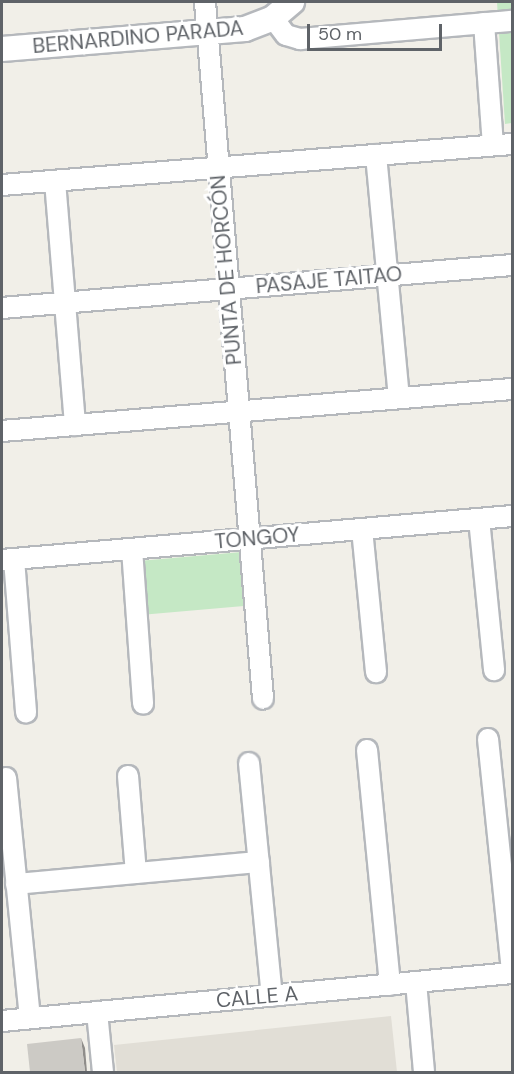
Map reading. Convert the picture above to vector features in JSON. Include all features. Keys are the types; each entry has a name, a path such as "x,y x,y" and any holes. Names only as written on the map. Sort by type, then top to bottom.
{"street":[{"name":"PUNTA DE HORCÓN","path":"205,2 263,699"},
{"name":"BERNARDINO PARADA","path":"2,49 245,29 273,18 292,2"},
{"name":"BERNARDINO PARADA","path":"273,18 286,35 300,39 513,21"},
{"path":"2,185 503,145 484,23"},
{"path":"376,154 399,398"},
{"path":"55,181 75,425"},
{"name":"PASAJE TAITAO","path":"2,308 513,265"},
{"path":"2,431 399,398 512,394"},
{"name":"TONGOY","path":"8,559 513,516"},
{"path":"479,519 494,670"},
{"path":"362,529 376,672"},
{"path":"132,549 143,704"},
{"path":"8,559 26,713"},
{"path":"488,739 503,788 512,973"},
{"path":"368,750 390,985"},
{"path":"249,763 272,996"},
{"path":"128,776 136,873"},
{"path":"6,777 30,1018"},
{"path":"16,884 259,861"},
{"name":"CALLE A","path":"2,1021 512,973"},
{"path":"416,982 424,1072"},
{"path":"97,1012 103,1072"}],"shaded area":[{"path":"391,1016 397,1072 117,1072 114,1045"}],"green space":[{"path":"497,2 512,2 512,123 505,124"},
{"path":"242,552 247,606 146,615 141,561"}],"building":[{"path":"81,1038 85,1072 30,1072 27,1044"}]}
